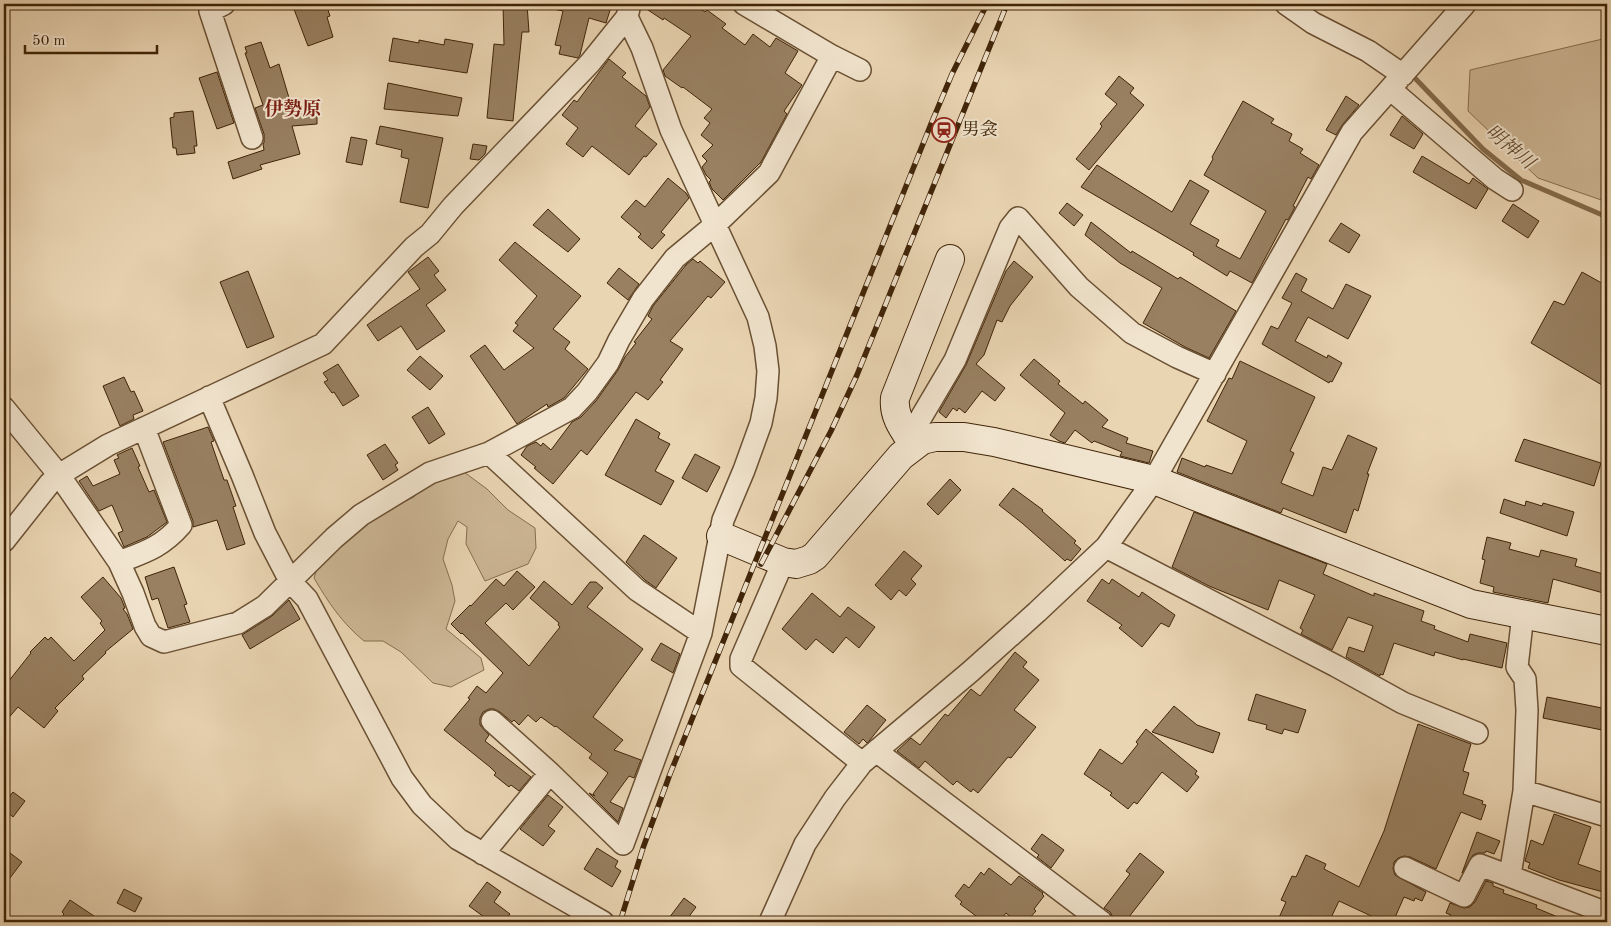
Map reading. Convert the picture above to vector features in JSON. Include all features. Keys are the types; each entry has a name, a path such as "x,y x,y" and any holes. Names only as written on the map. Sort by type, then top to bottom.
{"street":[{"path":"224,4 210,11 252,138"},
{"path":"744,4 832,56 860,70"},
{"path":"1286,4 1313,23 1368,51 1495,179 1512,190"},
{"path":"770,922 805,844 835,798 869,757 970,672 1106,547 1154,480 1352,132 1465,4"},
{"path":"492,720 623,844 701,633 723,520 761,423 766,398 768,371 765,346 758,318 671,130 629,10"},
{"path":"4,541 50,483 59,475 108,445 322,344 414,247 430,234 454,206 590,63 629,10"},
{"path":"4,408 59,475 120,562 145,626 151,636 164,642 238,623 266,606 334,538 361,515 430,473 489,453 572,408 587,392 608,363 643,299 675,258 716,224 768,173 832,56"},
{"path":"914,445 916,426 955,360 1010,228 1018,218 1079,287 1132,333 1177,357 1215,374"},
{"path":"914,445 897,417 895,398 950,259"},
{"path":"209,397 265,533 290,581 307,599 402,778 422,805 458,839 603,922"},
{"path":"120,562 152,549 169,538 180,525 144,428"},
{"path":"721,536 783,562 796,564 809,560 815,556 901,456 914,445 922,440 935,437 964,437 994,442 1154,480 1471,604 1607,631"},
{"path":"489,453 637,590 701,633"},
{"path":"1106,547 1336,666 1403,703 1477,733"},
{"path":"783,562 741,659 741,666 1102,922"},
{"path":"1510,875 1524,791 1527,710 1525,680 1517,667 1523,614"},
{"path":"482,854 550,773"},
{"path":"1524,791 1607,816"},
{"path":"1405,868 1464,896 1480,865 1607,913"}],"shaded area":[{"path":"1607,38 1607,202 1538,178 1468,111 1470,70"},
{"path":"464,472 487,489 508,510 535,528 536,548 528,564 485,581 466,544 467,527 458,521 448,539 443,559 452,585 455,601 446,629 481,658 484,670 451,687 433,683 401,652 383,641 364,641 336,612 314,578 319,562 358,527 414,497 429,480"}],"building":[{"path":"292,4 326,4 330,16 327,17 333,37 308,46"},
{"path":"503,4 527,4 529,32 522,32 513,121 487,118 494,44 504,45"},
{"path":"553,4 612,4 606,23 589,18 578,58 559,54 561,46 555,45 563,11 553,9"},
{"path":"642,4 692,4 705,12 707,10 726,24 722,28 745,45 753,34 770,47 776,38 798,51 785,73 802,85 784,111 787,114 761,162 723,200 712,189 709,182 711,180 702,167 707,161 702,156 713,145 701,135 710,123 704,118 712,109 665,76 663,70 691,36 664,18 663,20 642,6"},
{"path":"393,38 419,43 419,40 444,45 445,39 473,44 467,73 389,61"},
{"path":"261,42 270,68 279,64 292,108 317,107 317,124 292,126 300,154 260,165 262,169 233,179 228,162 264,150 264,134 255,108 263,105 245,53 247,53 245,47"},
{"path":"609,59 626,73 622,77 646,96 650,107 635,126 657,144 646,157 644,156 629,175 592,146 583,157 566,144 578,128 562,115 574,100 577,102"},
{"path":"217,72 234,123 217,129 199,78"},
{"path":"1119,76 1134,88 1130,93 1144,105 1089,170 1076,159 1099,131 1102,126 1100,124 1117,104 1105,94"},
{"path":"388,83 462,98 458,116 384,109"},
{"path":"1346,96 1359,105 1336,135 1326,130"},
{"path":"1243,101 1274,119 1271,123 1292,134 1289,141 1303,149 1300,153 1319,165 1311,179 1308,177 1293,206 1295,207 1288,220 1286,219 1252,283 1230,271 1227,276 1193,255 1194,253 1081,187 1097,165 1172,212 1190,180 1209,191 1190,224 1219,240 1216,246 1240,259 1266,211 1204,175"},
{"path":"193,111 197,146 194,146 195,153 177,155 176,148 173,148 170,118 174,117 174,113"},
{"path":"1402,116 1423,134 1414,149 1390,135"},
{"path":"380,126 443,138 428,208 400,202 409,159 401,157 402,150 376,144"},
{"path":"351,137 367,140 362,165 346,162"},
{"path":"473,144 487,146 485,154 479,160 470,159"},
{"path":"1422,156 1469,184 1473,178 1488,189 1476,209 1413,172"},
{"path":"668,178 686,193 689,198 661,232 665,235 652,249 638,237 641,234 621,217 636,200 645,207"},
{"path":"1067,203 1083,215 1074,226 1059,213"},
{"path":"1513,204 1539,221 1528,238 1502,221"},
{"path":"548,209 580,239 568,252 533,225"},
{"path":"1091,222 1131,253 1132,251 1178,279 1180,277 1236,311 1209,358 1185,347 1143,323 1162,288 1120,263 1085,235"},
{"path":"1341,223 1360,235 1349,253 1329,241"},
{"path":"515,242 581,296 553,329 570,342 565,349 588,369 564,398 548,407 547,404 517,424 470,356 485,345 504,370 534,348 513,331 518,325 515,323 537,296 499,260"},
{"path":"428,257 439,271 434,275 446,290 426,305 445,331 417,350 401,326 378,341 367,325 420,289 408,272"},
{"path":"693,259 698,263 700,261 725,282 711,298 708,296 670,341 683,349 660,380 663,382 648,400 636,392 587,455 581,450 553,484 521,455 527,446 536,442 541,446 543,443 551,450 572,422 581,417 596,401 636,343 634,342 652,319 648,316 653,306"},
{"path":"1014,261 1033,277 1010,306 1002,322 997,320 984,355 976,364 1005,388 995,401 982,391 965,413 959,408 957,411 953,408 946,418 939,412 966,365 1006,271"},
{"path":"619,268 639,284 628,300 607,283"},
{"path":"248,271 274,337 247,348 220,282"},
{"path":"1582,272 1607,286 1607,388 1531,343 1554,301 1564,305"},
{"path":"1296,273 1307,279 1301,291 1333,309 1346,284 1371,296 1348,339 1308,317 1295,341 1327,358 1328,355 1342,363 1332,382 1330,381 1329,383 1262,344 1271,326 1278,329 1292,303 1282,298"},
{"path":"420,356 443,376 430,390 407,370"},
{"path":"1034,359 1060,381 1058,384 1083,404 1085,401 1108,420 1102,427 1128,438 1126,443 1153,451 1149,463 1120,456 1122,452 1094,441 1092,443 1075,430 1065,443 1050,435 1065,413 1020,375"},
{"path":"1240,361 1315,397 1290,451 1294,453 1281,483 1313,496 1323,467 1332,470 1348,435 1377,448 1367,474 1369,474 1358,511 1354,509 1346,533 1283,508 1281,513 1177,472 1182,458 1205,467 1206,465 1232,474 1247,441 1207,421 1229,378 1232,379"},
{"path":"338,364 359,396 343,406 334,392 332,393 324,382 328,380 323,373"},
{"path":"124,377 131,392 134,391 143,411 133,415 134,419 120,426 103,386"},
{"path":"428,407 445,434 429,444 412,417"},
{"path":"636,419 660,433 658,438 670,444 655,471 674,481 661,505 605,475"},
{"path":"208,427 214,441 211,442 224,480 227,480 236,506 233,507 245,544 227,550 217,520 193,527 193,521 163,442"},
{"path":"1524,439 1601,463 1594,486 1515,461"},
{"path":"385,444 398,463 395,465 398,470 383,480 367,455"},
{"path":"132,448 149,492 154,490 167,522 147,537 124,547 118,533 123,531 112,505 99,511 79,481 87,476 93,486 120,474 114,460 119,458 117,455"},
{"path":"695,454 720,467 707,492 682,478"},
{"path":"950,479 961,490 938,515 927,504"},
{"path":"1013,488 1043,510 1076,541 1074,543 1081,549 1071,561 1067,559 1065,561 999,505"},
{"path":"1504,499 1525,506 1526,501 1542,506 1543,503 1574,512 1567,536 1500,513"},
{"path":"1194,512 1327,564 1323,574 1374,596 1374,593 1424,611 1421,621 1435,626 1434,629 1468,642 1470,634 1507,643 1502,668 1435,652 1434,656 1394,643 1383,675 1380,674 1380,676 1346,657 1349,647 1364,652 1373,626 1348,617 1332,650 1301,634 1303,630 1300,628 1315,595 1279,580 1268,610 1209,586 1172,567"},
{"path":"644,535 677,558 656,588 626,562"},
{"path":"1487,537 1511,543 1509,549 1539,557 1541,550 1577,559 1575,566 1607,575 1607,594 1553,579 1548,603 1493,592 1494,587 1480,583 1485,560 1482,559"},
{"path":"904,551 922,566 911,579 916,584 906,596 899,590 891,600 875,585"},
{"path":"174,567 187,604 184,605 190,622 168,628 158,598 152,600 145,577"},
{"path":"517,571 535,587 513,610 506,603 485,623 529,666 560,627 559,623 530,598 544,581 572,605 590,582 596,582 603,588 587,607 643,649 593,717 623,740 614,750 641,760 634,778 629,776 610,802 623,808 618,822 589,793 595,796 593,794 608,773 589,758 592,754 556,726 541,717 536,722 528,715 519,725 500,712 489,709 483,712 480,718 480,725 489,735 485,741 531,777 519,791 511,785 509,787 494,775 496,773 490,767 444,730 470,699 468,698 477,686 486,693 503,673 451,624 496,579 504,586"},
{"path":"103,577 121,598 125,608 123,609 133,629 105,652 82,676 84,679 55,708 58,711 44,728 18,707 4,723 4,687 30,652 45,637 48,640 51,637 74,661 105,630 100,623 102,621 81,597"},
{"path":"1102,579 1109,584 1112,579 1139,597 1142,592 1175,615 1169,627 1161,623 1142,647 1119,628 1122,625 1087,601"},
{"path":"812,593 840,617 848,607 875,627 859,648 846,637 833,653 816,639 806,650 782,629"},
{"path":"289,600 300,619 250,649 242,635 272,616"},
{"path":"661,643 680,654 673,673 651,660"},
{"path":"1015,652 1027,662 1023,667 1039,680 1014,710 1036,727 1011,758 1008,757 978,793 973,789 971,792 957,781 953,785 925,761 919,768 897,751 911,738 920,745 945,714 948,716 971,689 980,696"},
{"path":"1256,694 1306,710 1298,733 1284,729 1282,734 1266,729 1267,725 1248,720"},
{"path":"1547,697 1607,709 1607,731 1543,718"},
{"path":"867,705 886,720 867,743 863,739 859,744 844,732"},
{"path":"1174,706 1197,725 1220,733 1213,753 1152,732"},
{"path":"1418,724 1471,744 1463,771 1469,773 1463,794 1483,801 1482,804 1486,805 1481,820 1461,812 1436,869 1404,856 1394,862 1393,869 1395,875 1426,892 1422,901 1415,898 1414,901 1404,897 1393,922 1384,922 1339,901 1329,922 1277,922 1286,902 1281,900 1292,876 1296,877 1306,855 1326,864 1324,869 1359,887 1384,831"},
{"path":"1146,729 1197,771 1195,774 1199,777 1187,792 1162,772 1137,804 1134,802 1128,809 1110,795 1112,793 1084,774 1100,749 1122,764 1138,744 1136,742"},
{"path":"13,792 25,801 13,817 4,809 4,803"},
{"path":"548,795 563,807 548,826 555,831 543,846 520,829"},
{"path":"1554,814 1591,827 1578,864 1607,874 1607,893 1559,880 1528,868 1530,863 1525,861 1531,840 1543,845"},
{"path":"1477,832 1500,841 1494,854 1486,851 1485,853 1473,855 1462,873"},
{"path":"1042,834 1064,850 1051,868 1037,857 1039,855 1031,849"},
{"path":"597,848 618,861 615,867 621,871 612,887 584,869"},
{"path":"10,853 22,862 4,886 4,861"},
{"path":"1140,853 1164,872 1125,922 1116,922 1110,912 1104,908 1130,874 1126,871"},
{"path":"989,868 1011,885 1019,876 1043,893 1044,896 1034,909 1036,911 1026,922 1017,922 1006,913 999,922 984,922 960,904 962,902 955,896 964,884 969,888 981,872 984,875"},
{"path":"1486,881 1504,890 1503,893 1537,905 1536,908 1570,922 1457,922 1449,919 1451,915 1446,913 1450,903 1464,908 1470,907 1475,902"},
{"path":"487,882 501,892 494,902 510,914 504,922 491,922 469,906"},
{"path":"124,889 142,898 135,912 117,903"},
{"path":"684,898 696,907 685,922 666,922"},
{"path":"70,900 103,922 59,922 64,914 62,912"}],"waterway":[{"name":"明神川","path":"1411,74 1483,149 1521,180 1607,217"}],"railway":[{"path":"620,922 643,848 670,774 931,124 952,74 987,4"},
{"path":"761,564 831,431 857,375 1007,4"}],"place":[{"name":"男衾","path":"944,130"}],"district":[{"name":"伊勢原","path":"293,110"}]}
